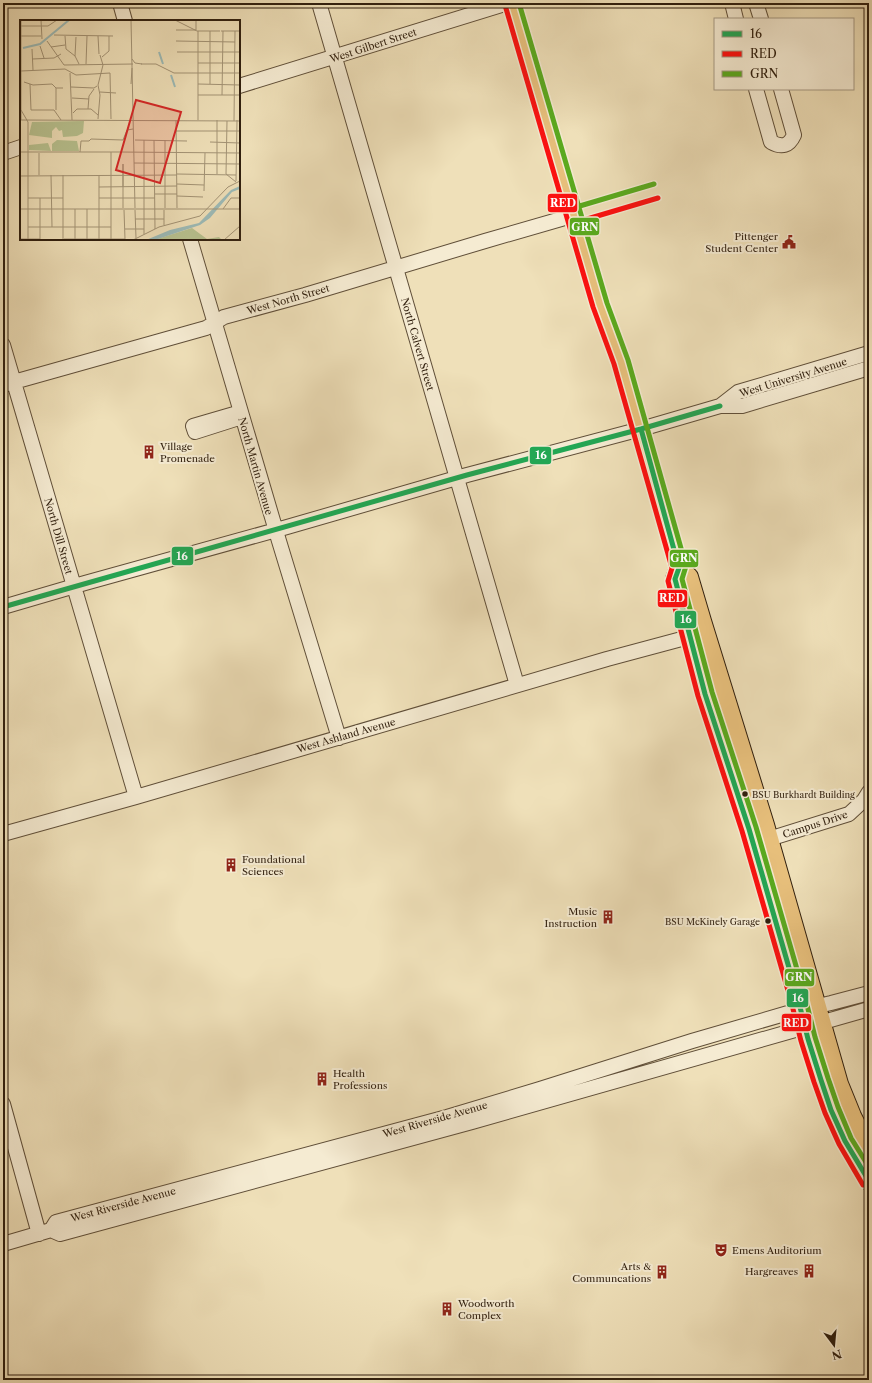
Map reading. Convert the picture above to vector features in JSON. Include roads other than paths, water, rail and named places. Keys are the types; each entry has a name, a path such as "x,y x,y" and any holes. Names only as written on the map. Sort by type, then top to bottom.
{"main road":[{"path":"512,3 600,305 621,362 641,429 679,568 689,577 761,841 814,1020 852,1116 869,1150"},
{"path":"679,568 675,579 705,694 761,841"},
{"path":"814,1020 820,1080 845,1141 869,1181"}],"street":[{"path":"120,3 125,20"},
{"name":"North Calvert Street","path":"319,3 517,685"},
{"name":"West Gilbert Street","path":"240,86 508,3"},
{"path":"732,3 736,18"},
{"path":"756,3 761,18"},
{"path":"756,90 771,142 777,146 785,145 792,141 794,135 781,90"},
{"path":"3,152 20,148"},
{"name":"West North Street","path":"9,384 206,328 224,317 305,295 575,215"},
{"name":"North Martin Avenue","path":"190,240 214,324 339,738"},
{"name":"North Dill Street","path":"3,345 9,384 74,586 136,797"},
{"name":"West University Avenue","path":"720,406 738,392 869,353"},
{"name":"West University Avenue","path":"3,607 720,406 742,406 869,368"},
{"name":"West Ashland Avenue","path":"3,834 136,797 517,685 689,637"},
{"name":"Campus Drive","path":"761,841 849,814 864,800 869,792"},
{"name":"West Riverside Avenue","path":"3,1244 45,1232 56,1222 447,1117 692,1041 814,1020 869,993"},
{"path":"814,1020 869,1009"},
{"path":"3,1104 45,1232"}],"place":[{"name":"Pittenger Student Center","path":"789,242"},
{"name":"Village Promenade","path":"149,452"},
{"name":"BSU Burkhardt Building","path":"745,794"},
{"name":"Foundational Sciences","path":"231,865"},
{"name":"Music Instruction","path":"608,917"},
{"name":"BSU McKinely Garage","path":"768,921"},
{"name":"Health Professions","path":"322,1079"},
{"name":"Emens Auditorium","path":"721,1250"},
{"name":"Hargreaves","path":"809,1271"},
{"name":"Arts & Communcations","path":"662,1272"},
{"name":"Woodworth Complex","path":"447,1309"}]}
